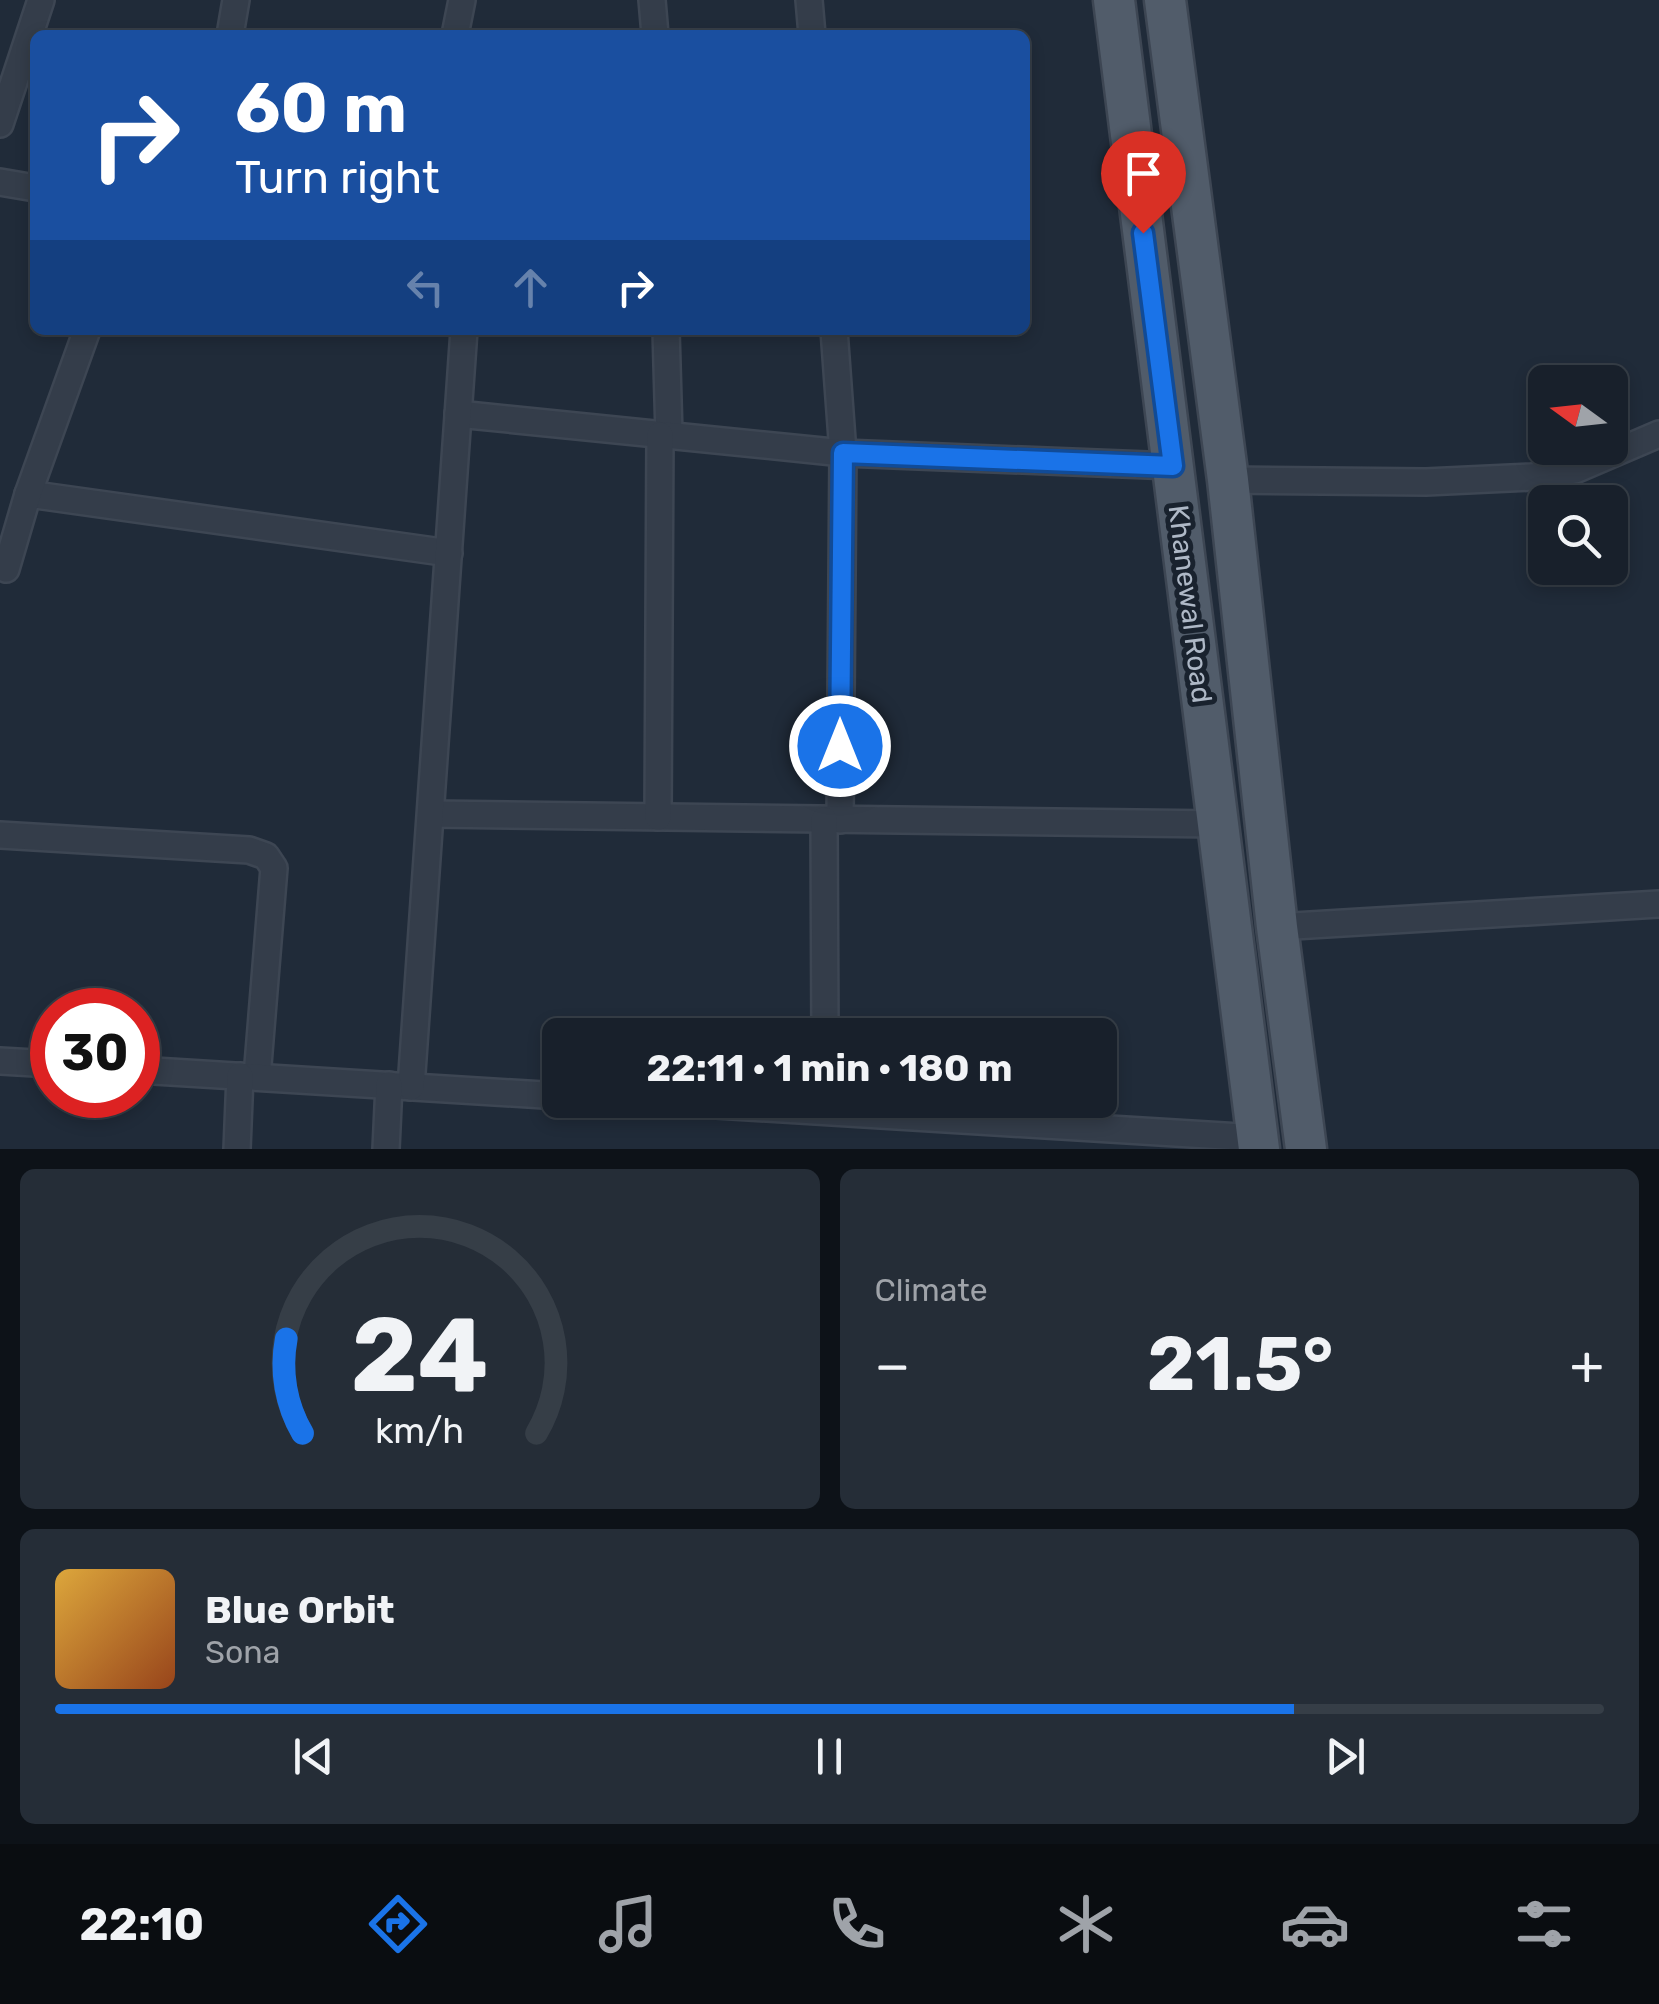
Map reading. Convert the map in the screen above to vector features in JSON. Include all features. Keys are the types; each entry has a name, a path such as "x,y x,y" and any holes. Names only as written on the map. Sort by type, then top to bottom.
{"main road":[{"name":"Khanewal Road","path":"1114,0 1258,1143"},
{"name":"Khanewal Road","path":"1165,0 1228,480 1306,1149"}],"street":[{"path":"0,124 12,50 40,0"},
{"path":"231,30 236,0"},
{"path":"456,30 462,0"},
{"path":"652,0 655,30"},
{"path":"809,0 812,30"},
{"path":"0,182 30,187"},
{"path":"6,569 28,494 85,335"},
{"path":"386,1149 400,1086 431,814 464,335"},
{"path":"658,817 666,335"},
{"path":"826,1018 843,453 834,335"},
{"path":"458,414 843,453 1173,466"},
{"path":"1228,480 1426,482 1532,477 1575,470 1659,434"},
{"path":"28,494 449,552"},
{"path":"431,814 1218,824"},
{"path":"0,835 249,850 266,856 274,868 238,1149"},
{"path":"1277,926 1659,904"},
{"path":"0,1061 30,1063"},
{"path":"160,1071 542,1095"},
{"path":"966,1118 1258,1143"}],"route":[{"path":"840,746 843,453 1173,466 1143,233"}]}
